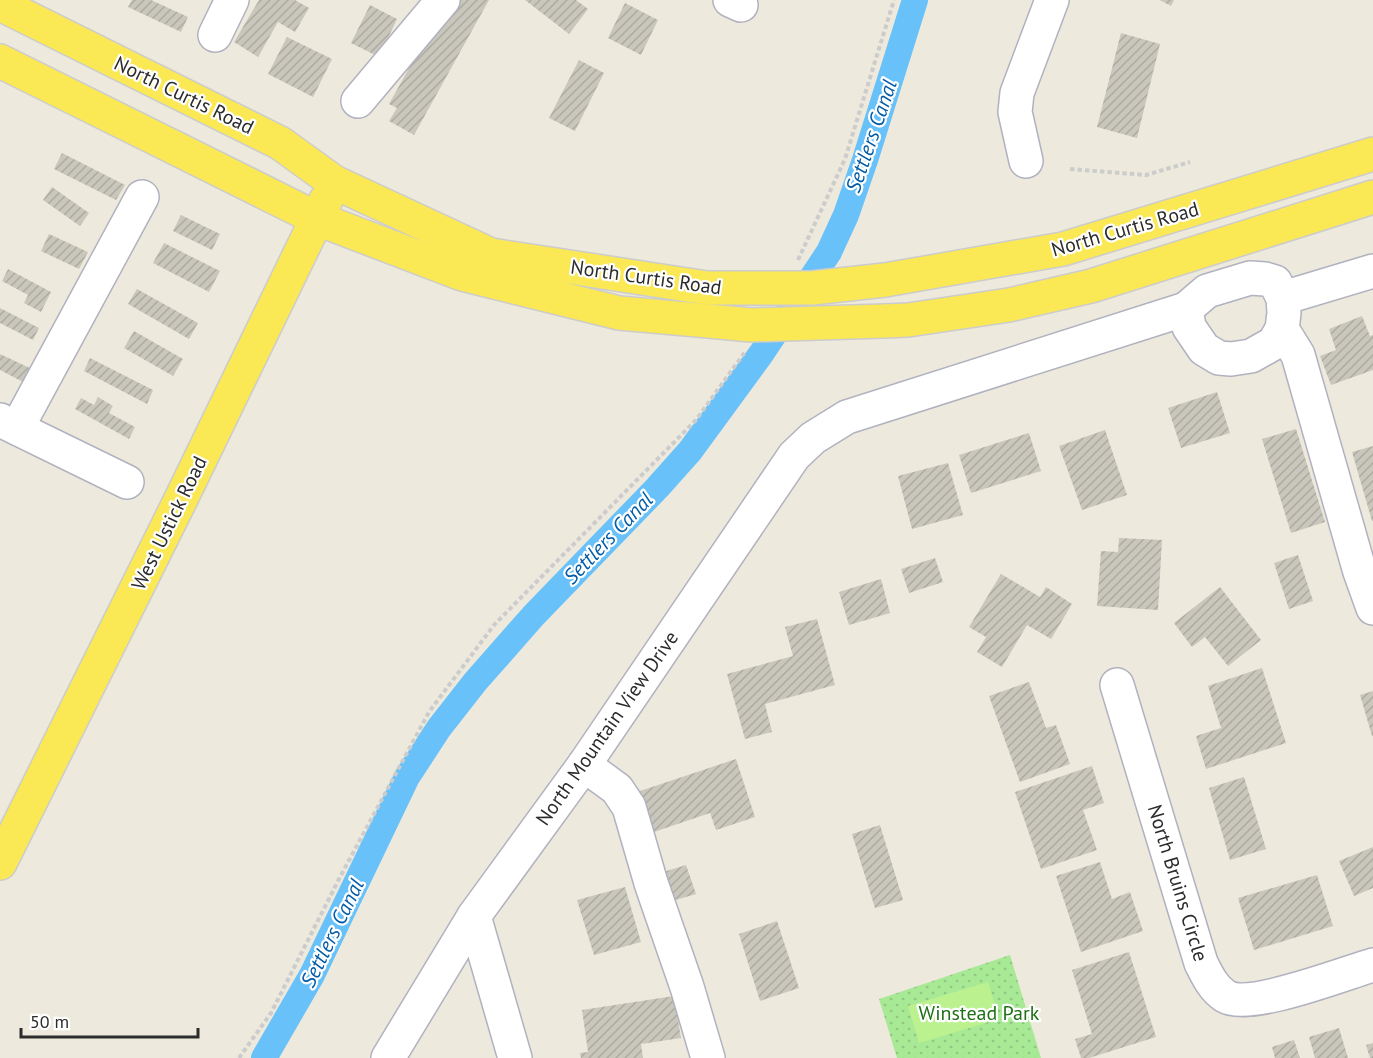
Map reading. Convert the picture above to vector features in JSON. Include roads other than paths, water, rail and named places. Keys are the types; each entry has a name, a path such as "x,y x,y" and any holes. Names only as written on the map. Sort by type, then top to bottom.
{"main road":[{"name":"North Curtis Road","path":"0,4 280,143 334,182 491,255 707,288 812,288 885,280 1063,249 1373,154"},
{"name":"North Curtis Road","path":"0,61 318,219 462,274 619,313 751,325 908,320 1010,305 1090,286 1373,197"},
{"name":"West Ustick Road","path":"0,863 318,219 334,182"}],"street":[{"path":"215,35 232,0"},
{"path":"358,102 443,0"},
{"path":"1026,161 1015,112 1017,93 1052,0"},
{"path":"127,482 8,424 142,197"},
{"path":"1373,270 1282,314 1274,343 1251,356 1232,360 1219,358 1204,349 1189,327 1186,309 1207,291 1250,278 1275,282 1282,314 1298,356 1360,572 1373,608"},
{"name":"North Mountain View Drive","path":"388,1058 474,916 584,765 794,456 813,438 847,417 1186,309"},
{"name":"North Bruins Circle","path":"1117,685 1201,963 1210,982 1226,997 1248,1000 1268,997 1373,964"},
{"path":"584,765 617,789 629,807 708,1058"},
{"path":"474,916 515,1058"}],"waterway":[{"name":"Settlers Canal","path":"264,1058 312,975 407,777 439,728 475,682 534,615 690,451 761,354 829,252 846,215 865,160 915,0"}],"park label":[{"name":"Winstead Park","path":"979,1013"}]}
